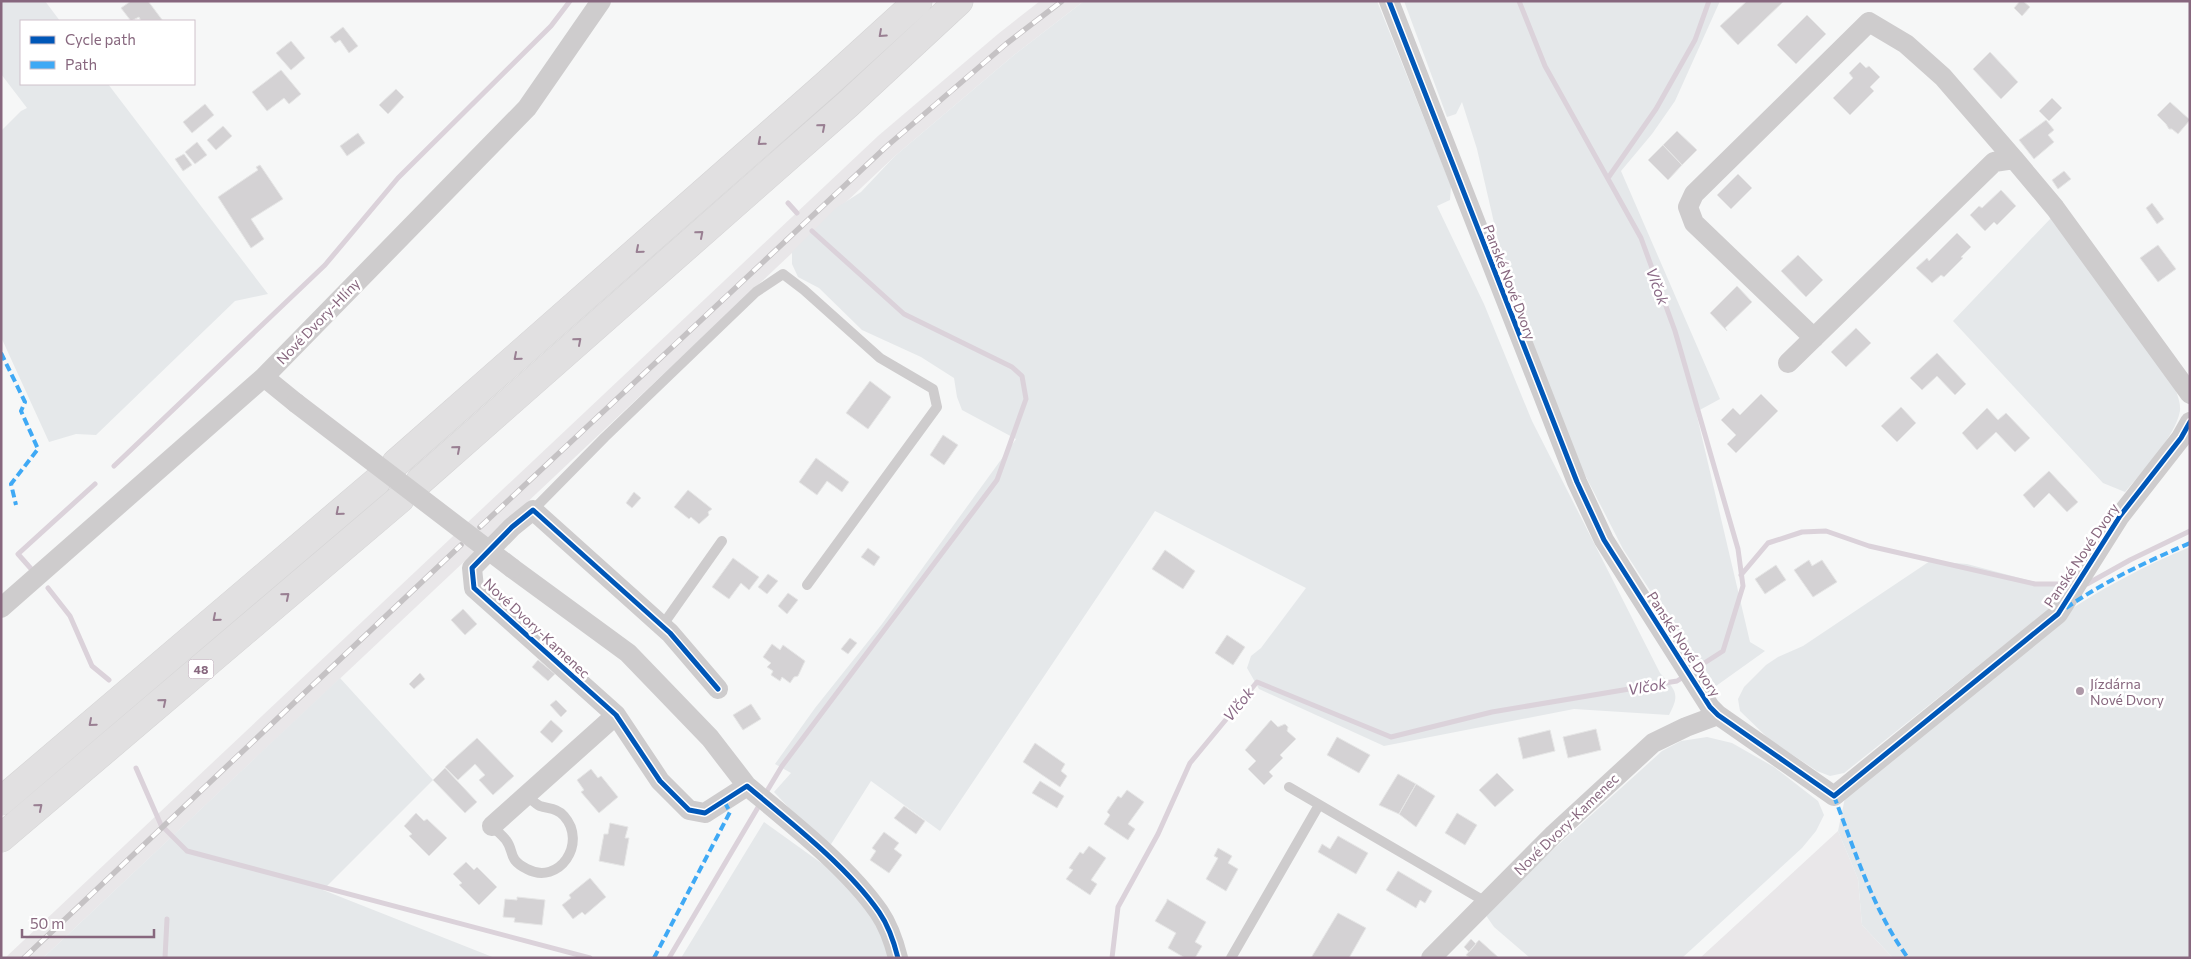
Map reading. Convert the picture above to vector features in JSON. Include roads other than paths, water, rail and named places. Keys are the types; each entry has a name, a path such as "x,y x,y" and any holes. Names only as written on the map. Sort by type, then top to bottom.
{"highway":[{"name":"48","path":"1,801 386,472 821,89 918,1"},
{"path":"420,481 848,104 959,1"},
{"name":"48","path":"1,838 400,499"}],"street":[{"name":"Nové Dvory-Hlíny","path":"1,608 264,377 527,108 601,1"},
{"name":"Panské Nové Dvory","path":"1389,1 1577,482 1604,540 1702,694 1718,714 1834,796 2058,614 2120,516 2181,438 2190,422"},
{"path":"1814,338 1694,223 1688,207 1694,194 1869,22 1906,44 1944,77 2055,208 2190,394"},
{"path":"1788,363 1994,162 2014,159"},
{"name":"Nové Dvory-Kamenec","path":"264,377 296,403 512,568 628,653 710,738 750,789 704,813 689,810 660,781 616,715 474,588 472,568 512,527 533,510"},
{"path":"533,510 662,626 718,689"},
{"name":"Nové Dvory-Kamenec","path":"1432,958 1554,834 1653,743 1718,714"},
{"path":"492,826 616,715"},
{"path":"750,789 858,885 880,914 898,958"}],"lane":[{"path":"533,510 605,437 756,292 782,274 804,290 880,358 933,389 937,407 808,585"},
{"path":"662,626 722,541"},
{"path":"1289,787 1486,902"},
{"path":"492,826 507,841 510,854 518,864 529,871 542,873 555,870 565,862 572,850 574,837 571,825 563,814 552,808 539,806 526,794"},
{"path":"1231,958 1319,805"}],"waterway":[{"path":"114,466 325,265 398,178 551,26 570,1"},
{"name":"Vlčok","path":"1519,1 1545,66 1641,238 1675,331 1738,549 1743,586 1723,651 1692,671"},
{"path":"1608,178 1656,109 1695,40 1709,1"},
{"path":"788,203 797,213"},
{"path":"764,796 782,766 997,480 1026,399 1022,376 1012,367 904,314 812,231"},
{"path":"33,571 18,554 95,484"},
{"path":"1741,575 1768,543 1802,532 1826,531 1869,546 2035,584 2071,584"},
{"path":"2087,584 2130,560 2190,531"},
{"path":"48,588 70,616 92,666 109,680"},
{"name":"Vlčok","path":"1112,958 1118,907 1158,834 1190,763 1257,682 1391,737 1492,712 1677,681 1685,676"},
{"path":"136,768 161,825 187,851 590,958"},
{"path":"669,958 760,804"},
{"path":"165,958 167,919"}],"railway":[{"path":"480,527 887,146 1006,44 1062,1"},
{"path":"24,958 461,545"}],"place":[{"name":"Jízdárna Nové Dvory","path":"2080,691"}]}
